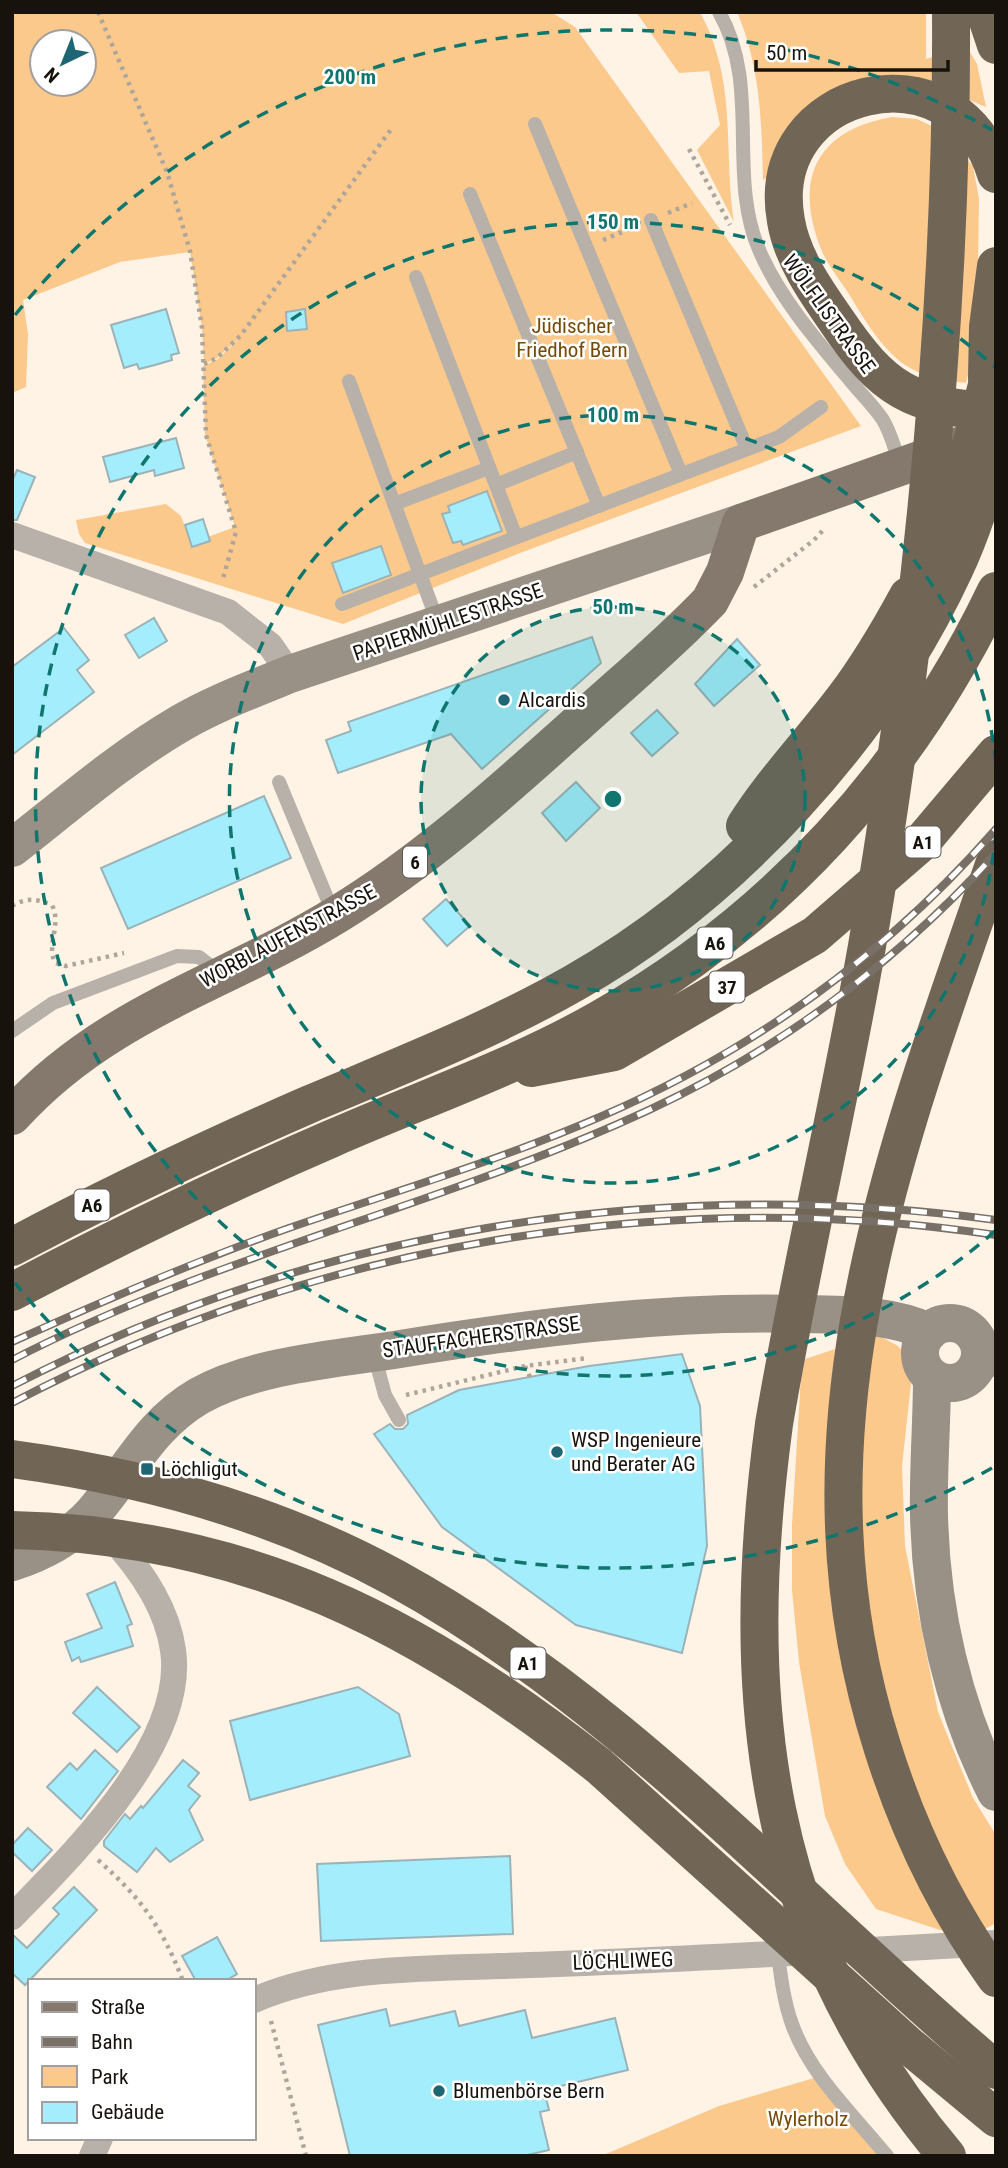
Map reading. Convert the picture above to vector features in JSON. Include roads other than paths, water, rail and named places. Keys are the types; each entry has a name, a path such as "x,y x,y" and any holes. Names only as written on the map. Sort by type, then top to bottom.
{"highway":[{"path":"947,2156 895,2090 842,2000 802,1909 790,1869 767,1761 757,1625 765,1492 783,1368 866,948 905,687 922,540 942,282 951,12"},
{"path":"985,12 996,45"},
{"path":"985,388 912,398 883,379 859,352 812,283 794,249 786,222 783,196 788,167 801,142 820,118 846,101 879,93 926,98 946,107 966,121 985,146 996,174"},
{"path":"708,888 761,800 845,696 899,613 918,578 973,439 985,388 988,327 996,266"},
{"name":"A6","path":"12,1247 173,1166 518,1014 578,981 635,944 708,888 784,814 826,766 910,653 955,570 996,452"},
{"name":"A6","path":"12,1292 163,1214 474,1079 600,1019 660,983 718,941 776,892 861,806 908,744 948,681 996,591"},
{"path":"908,744 968,690 996,641"},
{"name":"A1","path":"837,918 920,844 996,754"},
{"path":"996,859 930,1051 888,1186 860,1305 849,1376 843,1451 842,1520 846,1586 855,1640 874,1721 894,1787 935,1880 996,1978"},
{"name":"37","path":"474,1079 614,1052 698,1006 837,918"},
{"name":"A1","path":"12,1459 141,1481 206,1499 310,1537 394,1578 512,1651 621,1736 723,1825 912,1998 996,2070"},
{"name":"A1","path":"12,1530 146,1542 248,1567 292,1582 375,1617 490,1684 599,1766 683,1839 908,2045 987,2111"}],"main road":[{"name":"PAPIERMÜHLESTRASSE","path":"741,523 996,434"},
{"name":"WORBLAUFENSTRASSE","path":"12,1116 56,1072 83,1050 141,1014 334,916 401,873 458,829 691,620 718,588 741,523"}],"street":[{"name":"PAPIERMÜHLESTRASSE","path":"12,848 145,746 183,722 290,674 741,523"},
{"path":"12,535 213,606 235,617 265,640 290,674"},
{"name":"STAUFFACHERSTRASSE","path":"12,1562 51,1545 91,1516 148,1438 172,1415 198,1397 254,1376 373,1353 545,1327 685,1314 747,1312 886,1318 912,1323 929,1332 951,1323 985,1350 971,1375 956,1382 932,1377"},
{"path":"929,1332 924,1338 920,1355 932,1377 929,1517 940,1627 960,1702 996,1792"},
{"path":"12,1917 81,1845 123,1794 152,1741 173,1687 173,1649 144,1576 91,1516"},
{"name":"LÖCHLIWEG","path":"258,1998 284,1988 351,1974 419,1968 778,1955 996,1943"},
{"path":"92,2156 99,2140"}],"lane":[{"name":"WÖLFLISTRASSE","path":"719,12 732,39 739,70 747,210 763,259 826,351 884,421 913,462"},
{"path":"535,124 681,474"},
{"path":"470,194 600,506"},
{"path":"651,220 747,449"},
{"path":"416,277 516,537"},
{"path":"349,381 438,625"},
{"path":"342,604 779,437 821,407"},
{"path":"496,485 577,452"},
{"path":"394,504 489,468"},
{"path":"279,782 334,916"},
{"path":"12,1031 53,1003 136,969 187,954 199,957 221,974"},
{"path":"373,1353 388,1399 399,1420"},
{"path":"778,1955 789,2014 802,2048 821,2076 887,2156"}],"railway":[{"path":"12,1342 219,1254 525,1147 658,1090 765,1029 815,995 910,917 954,875 996,829"},
{"path":"12,1360 89,1323 169,1290 572,1143 699,1085 792,1029 879,965 920,930 996,853"},
{"path":"12,1386 127,1332 246,1288 368,1253 491,1227 616,1211 743,1205 869,1208 996,1220"},
{"path":"12,1403 126,1348 245,1303 367,1267 491,1241 617,1225 743,1218 870,1221 996,1235"}],"place":[{"name":"Alcardis","path":"504,700"},
{"name":"WSP Ingenieure und Berater AG","path":"557,1452"},
{"name":"Löchligut","path":"147,1469"},
{"name":"Blumenbörse Bern","path":"439,2091"}],"park label":[{"name":"Jüdischer Friedhof Bern","path":"572,338"},
{"name":"Wylerholz","path":"808,2119"}]}
